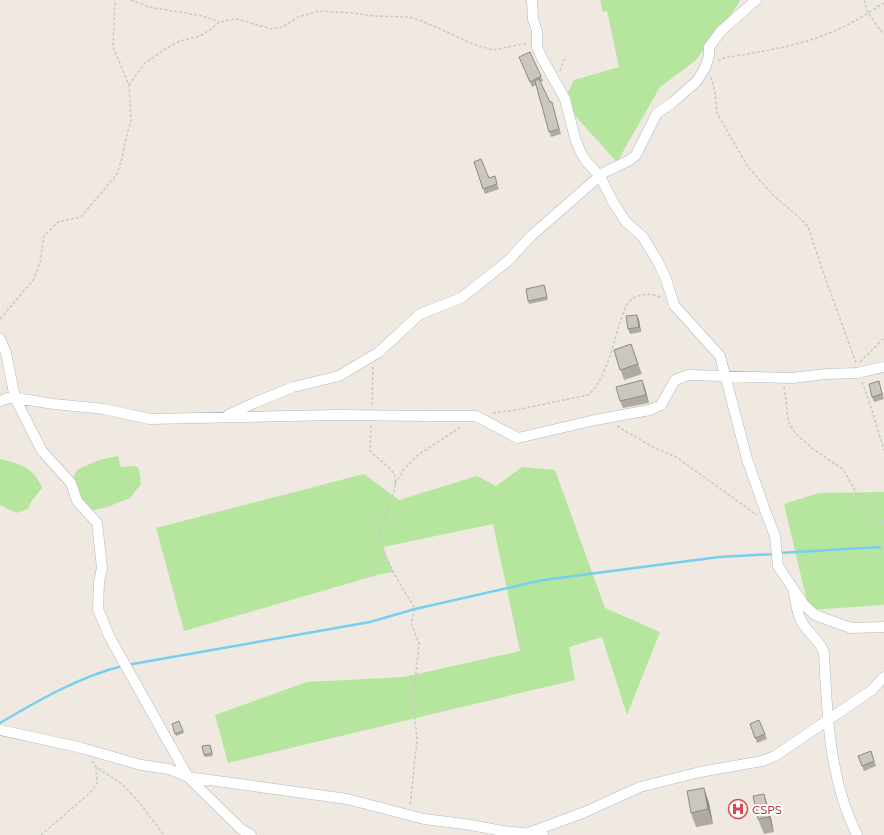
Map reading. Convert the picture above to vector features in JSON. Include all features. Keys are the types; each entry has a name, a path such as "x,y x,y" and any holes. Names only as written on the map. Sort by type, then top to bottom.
{"street":[{"path":"532,0 533,19 537,31 537,47 565,99 575,138 580,151 586,161 600,176 613,202 626,222 643,237 666,279 674,305 720,356 747,459 775,536 778,566 804,605 815,615 851,628 884,627"},
{"path":"223,418 254,403 293,388 339,376 380,352 420,314 461,298 508,261 531,236 600,176 630,160 636,155 657,113 672,103 697,81 705,68 709,56 709,47 721,31 756,0"},
{"path":"0,340 6,353 6,398 42,451 71,483 77,501 97,523 102,568 99,582 98,609 113,642 188,777 241,829 251,835"},
{"path":"6,398 104,409 150,419 329,415 476,416 518,438 595,420 650,410 661,405 675,380 688,375 726,375 782,378 859,373 884,367"},
{"path":"793,590 797,610 803,624 821,644 824,653 828,720 835,771 849,820 857,835"},
{"path":"526,834 585,812 640,787 700,772 762,761 774,756 872,690 884,677"},
{"path":"0,730 82,748 141,765 169,769 188,777 347,799 424,819 472,825 502,831 543,835"}],"path":[{"path":"0,320 34,279 40,263 44,236 58,222 81,217 116,174 122,158 131,120 129,85 113,47 114,0"},
{"path":"131,0 149,7 203,16 219,22 237,19 271,29 283,27 298,17 318,11 374,16 408,17 422,21 473,44 493,50 526,43 533,44 537,47"},
{"path":"864,0 868,13 884,35"},
{"path":"884,3 847,25 803,42 769,51 723,58 705,68 710,74 715,92 717,113 748,167 774,196 800,218 808,227 857,366 884,338"},
{"path":"129,85 144,64 162,51 180,41 200,36 219,22"},
{"path":"554,81 564,56"},
{"path":"409,815 414,780 417,740 413,702 419,643 411,623 415,609 393,572 383,548 381,531 395,484 404,469 418,455 452,434 476,416 516,410 588,395 592,392 604,372 624,311 630,301 637,296 657,295 674,305"},
{"path":"374,355 370,451 393,473 395,484"},
{"path":"859,373 884,450"},
{"path":"782,378 788,421 795,433 813,449 842,470 858,496 884,523"},
{"path":"614,425 620,427 653,447 676,457 770,525"},
{"path":"91,760 96,767 122,784 138,801 164,835"},
{"path":"41,835 90,793 97,783 96,767"}],"green space":[{"path":"600,0 740,0 695,61 660,87 617,162 567,107 565,99 574,80 619,67 607,11 603,12"},
{"path":"118,456 121,467 136,466 139,469 141,484 130,498 110,506 87,512 71,483 77,470 99,460"},
{"path":"0,459 26,468 35,475 39,481 42,488 31,502 28,509 16,513 0,505"},
{"path":"522,467 555,470 605,608 660,632 627,715 602,637 569,647 575,680 228,763 215,715 307,682 404,677 520,651 493,524 383,547 393,572 381,574 184,631 156,528 364,474 399,500 477,476 496,486"},
{"path":"884,492 884,605 809,610 784,504 819,493"}],"building":[{"path":"530,52 541,76 530,82 519,57"},
{"path":"539,79 550,102 552,102 559,129 549,132 535,81"},
{"path":"481,159 489,178 495,176 497,184 483,189 474,162"},
{"path":"544,285 547,297 528,301 526,289"},
{"path":"637,315 639,327 628,329 626,316"},
{"path":"631,344 638,364 620,370 614,350"},
{"path":"642,380 646,395 620,401 616,387"},
{"path":"879,381 882,394 872,397 869,384"},
{"path":"759,720 765,734 755,738 750,724"},
{"path":"179,721 183,731 175,734 172,724"},
{"path":"210,745 212,753 204,755 202,746"},
{"path":"871,751 874,761 862,766 858,756"},
{"path":"704,788 708,809 691,813 687,791"},
{"path":"764,794 769,817 758,819 753,796"}],"waterway":[{"path":"779,553 880,547"},
{"path":"127,665 370,622 415,609 543,580 719,557 774,554"},
{"path":"0,723 44,698 75,683 90,676 122,666"}],"place":[{"name":"CSPS","path":"738,809"}]}
